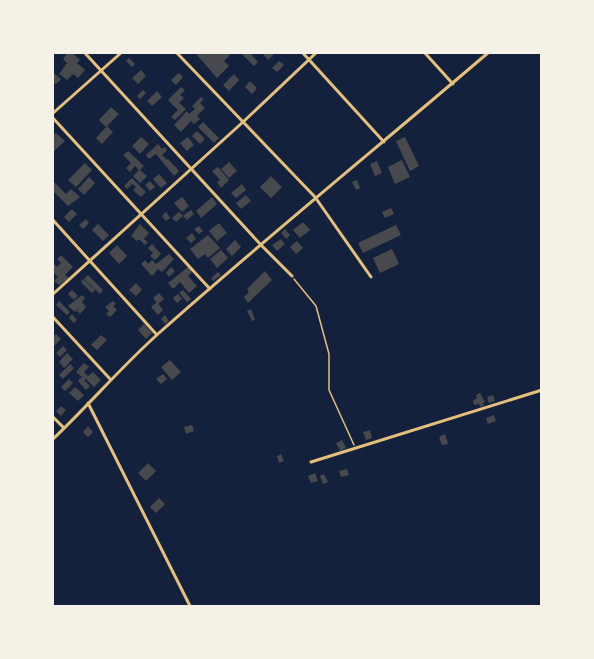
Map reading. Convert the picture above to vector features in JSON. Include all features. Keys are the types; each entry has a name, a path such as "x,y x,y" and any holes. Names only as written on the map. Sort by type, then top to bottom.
{"street":[{"path":"84,52 292,276"},
{"path":"122,52 52,115 210,289"},
{"path":"176,52 315,197 371,277"},
{"path":"302,52 384,142"},
{"path":"52,295 317,52"},
{"path":"424,52 453,84"},
{"path":"52,440 157,334 315,197 384,142 489,52"},
{"path":"52,219 157,334"},
{"path":"52,316 111,380"},
{"path":"311,462 542,390"},
{"path":"88,403 190,606"},
{"path":"52,416 64,428"}],"path":[{"path":"292,276 316,306 329,354 329,390 355,448"}],"building":[{"path":"68,52 80,60 77,63 85,70 78,78 73,74 67,80 59,74 67,63 63,59"},
{"path":"200,52 227,52 230,55 224,61 229,66 217,78 197,55"},
{"path":"240,52 249,52 258,62 254,66"},
{"path":"264,52 276,52 268,60"},
{"path":"129,58 135,64 132,67 126,61"},
{"path":"279,61 284,65 277,72 272,68"},
{"path":"141,70 146,76 138,84 132,78"},
{"path":"52,72 61,79 56,84 52,82"},
{"path":"179,73 183,77 176,85 171,80"},
{"path":"234,74 239,80 229,91 223,85"},
{"path":"250,81 257,88 252,94 245,87"},
{"path":"181,87 185,90 180,95 184,98 179,103 186,109 175,120 171,117 178,110 168,100"},
{"path":"143,90 146,93 140,99 137,96"},
{"path":"157,91 162,97 152,106 147,101"},
{"path":"201,97 204,99 200,103 205,108 197,116 200,119 194,124 191,121 181,132 174,125 187,111 189,114 195,109 192,106"},
{"path":"111,107 119,114 106,127 99,120"},
{"path":"203,122 219,138 214,143 198,127"},
{"path":"107,126 113,132 102,144 96,138"},
{"path":"197,131 205,139 200,144 192,136"},
{"path":"56,133 65,141 52,153 52,137"},
{"path":"141,137 149,144 140,154 132,146"},
{"path":"188,137 194,145 187,151 180,143"},
{"path":"405,137 419,166 410,171 396,141"},
{"path":"158,144 162,149 164,147 167,150 162,155 179,171 174,176 156,154 149,159 146,155"},
{"path":"128,151 144,166 140,170 147,176 140,183 133,176 139,170 135,166 130,172 126,168 131,163 123,155"},
{"path":"402,160 410,177 395,184 388,167"},
{"path":"377,161 382,173 375,176 370,164"},
{"path":"229,162 237,171 229,178 221,169"},
{"path":"85,163 92,170 76,187 68,180"},
{"path":"218,167 229,180 221,188 217,182 220,180 212,171"},
{"path":"159,174 167,183 161,188 153,179"},
{"path":"271,176 282,187 271,198 260,187"},
{"path":"89,177 95,183 84,195 78,189"},
{"path":"132,178 146,192 141,197 133,190 136,187 132,184 127,189 124,186"},
{"path":"357,180 360,188 356,190 352,182"},
{"path":"150,181 155,187 150,191 145,185"},
{"path":"54,182 66,194 71,189 80,197 68,206 54,192 52,194"},
{"path":"242,184 246,190 236,198 231,193"},
{"path":"246,195 251,201 241,209 236,203"},
{"path":"182,197 189,206 182,212 174,203"},
{"path":"212,197 217,204 201,218 196,211"},
{"path":"391,208 394,214 385,218 382,212"},
{"path":"72,209 77,214 69,222 64,217"},
{"path":"191,210 194,214 187,220 183,216"},
{"path":"166,212 170,218 166,221 162,216"},
{"path":"179,212 183,216 176,222 172,218"},
{"path":"86,219 89,223 83,229 79,225"},
{"path":"303,222 310,230 300,238 293,230"},
{"path":"219,223 227,233 217,241 209,231"},
{"path":"98,224 109,235 103,241 92,230"},
{"path":"140,224 149,233 144,239 148,242 145,245 139,239 137,241 131,236"},
{"path":"396,225 401,235 363,253 358,243"},
{"path":"199,226 203,231 199,234 194,229"},
{"path":"285,229 290,235 286,239 281,233"},
{"path":"192,233 196,239 191,243 186,238"},
{"path":"208,235 220,248 208,258 205,254 198,259 190,249"},
{"path":"281,239 285,244 277,251 272,245"},
{"path":"235,240 241,247 232,256 226,249"},
{"path":"297,241 303,248 296,254 290,247"},
{"path":"152,244 161,254 155,260 150,256 153,253 148,248"},
{"path":"117,245 127,256 119,264 109,253"},
{"path":"392,249 399,264 380,273 373,258"},
{"path":"221,250 228,258 217,268 210,259"},
{"path":"169,254 174,259 162,272 158,269 152,276 141,264 145,260 148,264 152,260 156,264"},
{"path":"61,255 73,267 65,275 69,278 59,285 54,281 58,277 52,271 52,266 54,264 57,267 61,263 57,259"},
{"path":"171,267 175,271 169,277 166,273"},
{"path":"188,267 192,272 188,276 197,286 189,293 180,282 173,289 168,283"},
{"path":"265,271 272,280 248,303 244,297 249,292 247,289"},
{"path":"218,272 221,275 213,281 211,278"},
{"path":"88,275 103,290 100,294 84,279"},
{"path":"83,279 95,290 92,293 81,282"},
{"path":"136,283 142,290 136,296 129,290"},
{"path":"72,290 78,296 74,300 68,294"},
{"path":"183,290 191,299 187,302 179,293"},
{"path":"159,293 164,299 158,304 153,298"},
{"path":"178,294 182,299 177,303 173,298"},
{"path":"82,295 85,298 82,302 86,307 80,314 77,311 79,307 75,312 68,306"},
{"path":"59,301 70,312 67,315 56,305"},
{"path":"113,301 116,304 113,306 117,310 110,317 106,314 109,311 105,307"},
{"path":"157,302 163,310 158,315 151,307"},
{"path":"251,309 255,320 252,321 247,311"},
{"path":"72,314 77,320 74,323 69,318"},
{"path":"165,315 169,321 165,324 161,319"},
{"path":"144,324 152,333 146,339 138,330"},
{"path":"56,334 61,339 52,348 52,338"},
{"path":"101,335 107,340 97,350 91,345"},
{"path":"63,346 67,350 60,357 56,353"},
{"path":"67,353 73,359 64,368 59,362"},
{"path":"170,360 181,372 172,380 161,367"},
{"path":"84,363 89,367 84,372 88,376 93,372 101,380 94,387 86,379 84,380 90,386 86,390 78,381 82,377 76,372"},
{"path":"70,364 74,368 63,379 59,375"},
{"path":"163,374 167,379 161,384 156,379"},
{"path":"69,379 73,383 65,391 61,387"},
{"path":"75,387 84,395 78,401 69,393"},
{"path":"480,393 485,402 480,407 479,404 474,405 473,401"},
{"path":"493,395 495,401 489,403 487,397"},
{"path":"61,406 66,410 61,416 56,411"},
{"path":"494,415 496,421 488,424 486,418"},
{"path":"192,425 194,431 186,434 184,427"},
{"path":"88,426 93,432 88,437 83,432"},
{"path":"370,430 372,438 366,440 363,432"},
{"path":"445,434 448,444 442,445 439,437"},
{"path":"342,440 346,448 340,451 336,443"},
{"path":"281,454 284,461 279,463 277,456"},
{"path":"148,463 156,471 146,481 138,473"},
{"path":"347,469 349,475 341,477 339,471"},
{"path":"315,473 318,481 311,483 308,476"},
{"path":"324,474 328,482 323,484 320,476"},
{"path":"159,498 165,504 156,513 150,507"}]}
